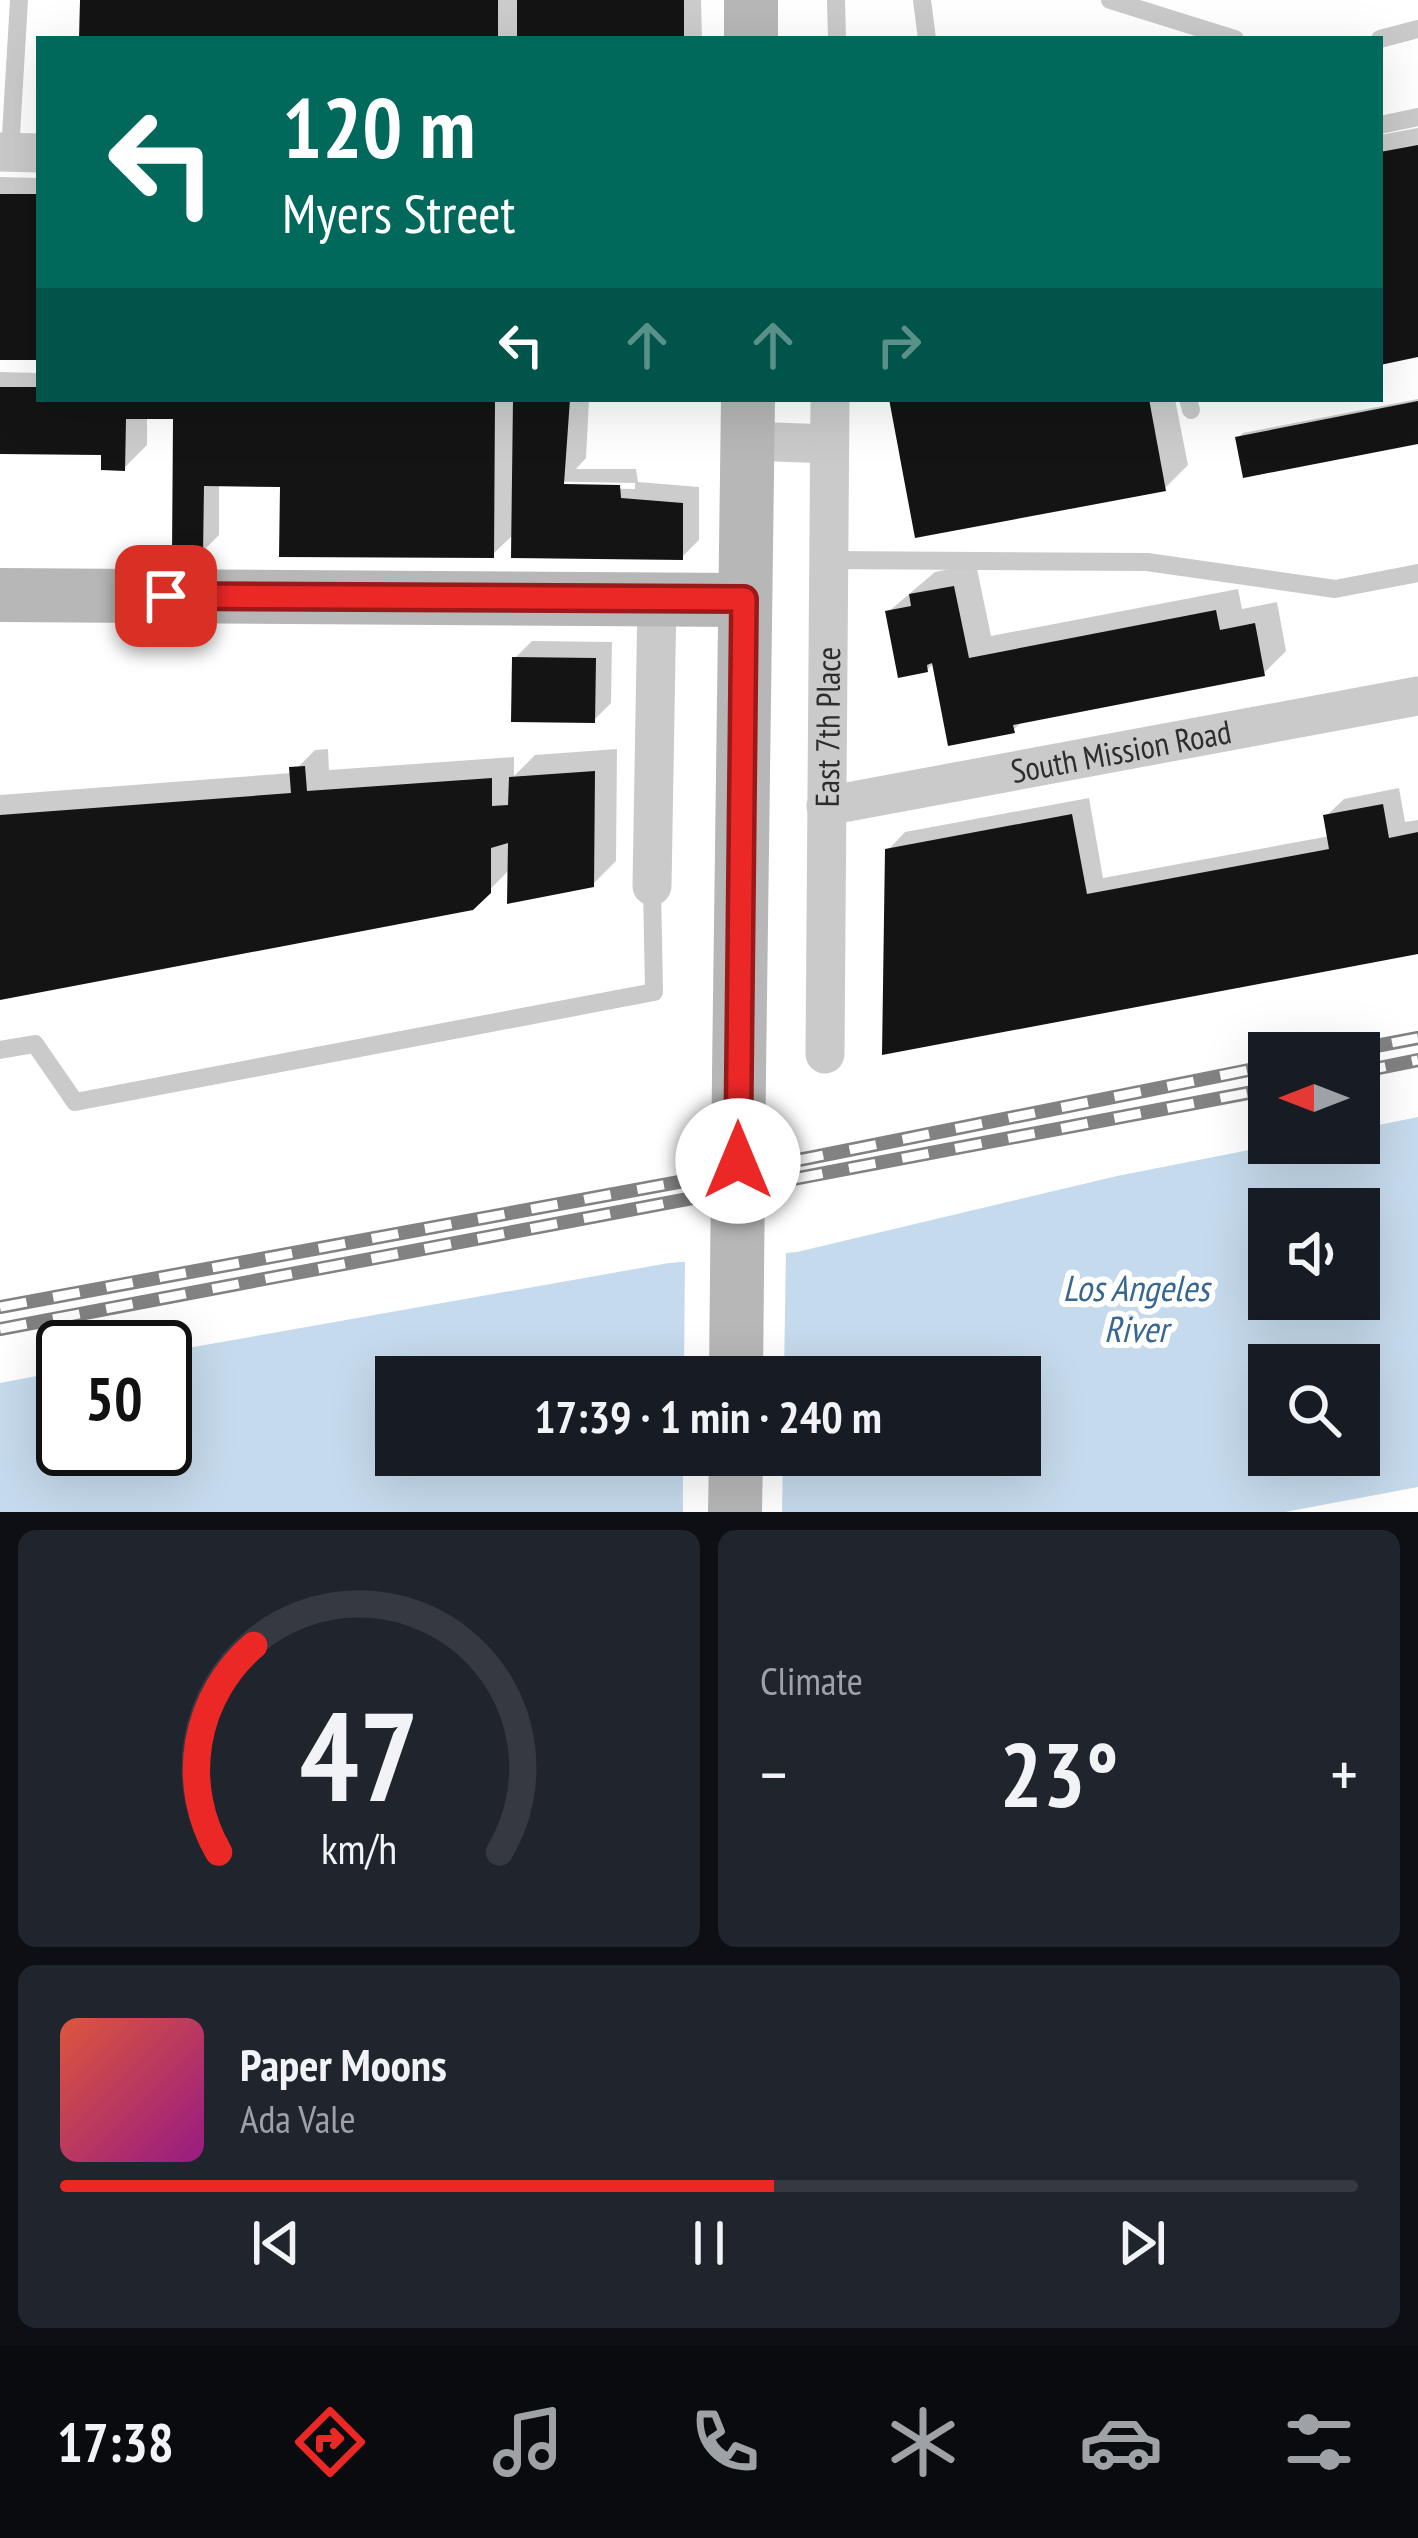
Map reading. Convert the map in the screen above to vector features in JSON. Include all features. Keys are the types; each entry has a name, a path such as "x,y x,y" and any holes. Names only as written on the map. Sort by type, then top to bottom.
{"main road":[{"path":"751,0 751,36"},
{"path":"736,1356 748,420"},
{"path":"0,596 744,599"},
{"path":"735,1512 736,1476"}],"street":[{"name":"East 7th Place","path":"825,1054 830,402"},
{"path":"748,420 829,444"},
{"path":"652,886 657,598"},
{"name":"South Mission Road","path":"826,806 1418,696"}],"lane":[{"path":"16,152 20,0"},
{"path":"836,0 836,36"},
{"path":"922,0 927,36"},
{"path":"1111,0 1225,36"},
{"path":"1383,38 1418,29"},
{"path":"1383,123 1418,117"},
{"path":"828,560 1148,562 1334,589 1418,573"},
{"path":"0,1050 35,1044 75,1102 654,992 652,886"}],"water":[{"name":"Los Angeles River","path":"1418,1117 1418,1487 1285,1512 0,1512 0,1383 36,1376 36,1476 192,1476 192,1347 669,1263 797,1252 1117,1176 1248,1150 1248,1164 1380,1164 1380,1125"}],"pier":[{"path":"786,1247 784,1356 684,1356 685,1256"},
{"path":"683,1476 783,1476 782,1512 683,1512"}],"building":[{"path":"80,0 498,0 498,36 79,36"},
{"path":"517,0 684,0 684,36 517,36"},
{"path":"1418,145 1418,357 1383,364 1383,151"},
{"path":"0,194 36,194 36,360 0,360"},
{"path":"0,387 36,387 36,402 495,402 494,558 279,557 280,487 204,486 203,555 172,555 173,419 126,419 125,471 101,470 101,455 0,454"},
{"path":"1418,401 1418,444 1243,478 1235,437"},
{"path":"513,402 570,402 564,484 620,485 621,498 683,503 683,560 511,558"},
{"path":"890,402 1150,402 1166,491 915,538"},
{"path":"954,586 969,658 1216,610 1220,630 1255,623 1265,676 1013,725 1015,733 948,746 932,663 927,665 928,672 898,678 885,611 911,606 909,594"},
{"path":"512,657 596,658 595,723 511,722"},
{"path":"305,766 307,791 492,778 492,806 508,805 509,777 595,771 594,887 507,904 508,843 491,848 491,893 473,910 0,1000 0,815 291,793 289,767"},
{"path":"1383,804 1389,838 1418,832 1418,954 882,1055 885,849 1072,814 1087,894 1329,849 1323,815"}],"railway":[{"path":"1380,1045 1418,1038"},
{"path":"1380,1068 1418,1060"},
{"path":"0,1307 809,1158 1248,1070"},
{"path":"0,1329 1248,1093"}],"route":[{"path":"166,596 744,599 738,1161"}]}
